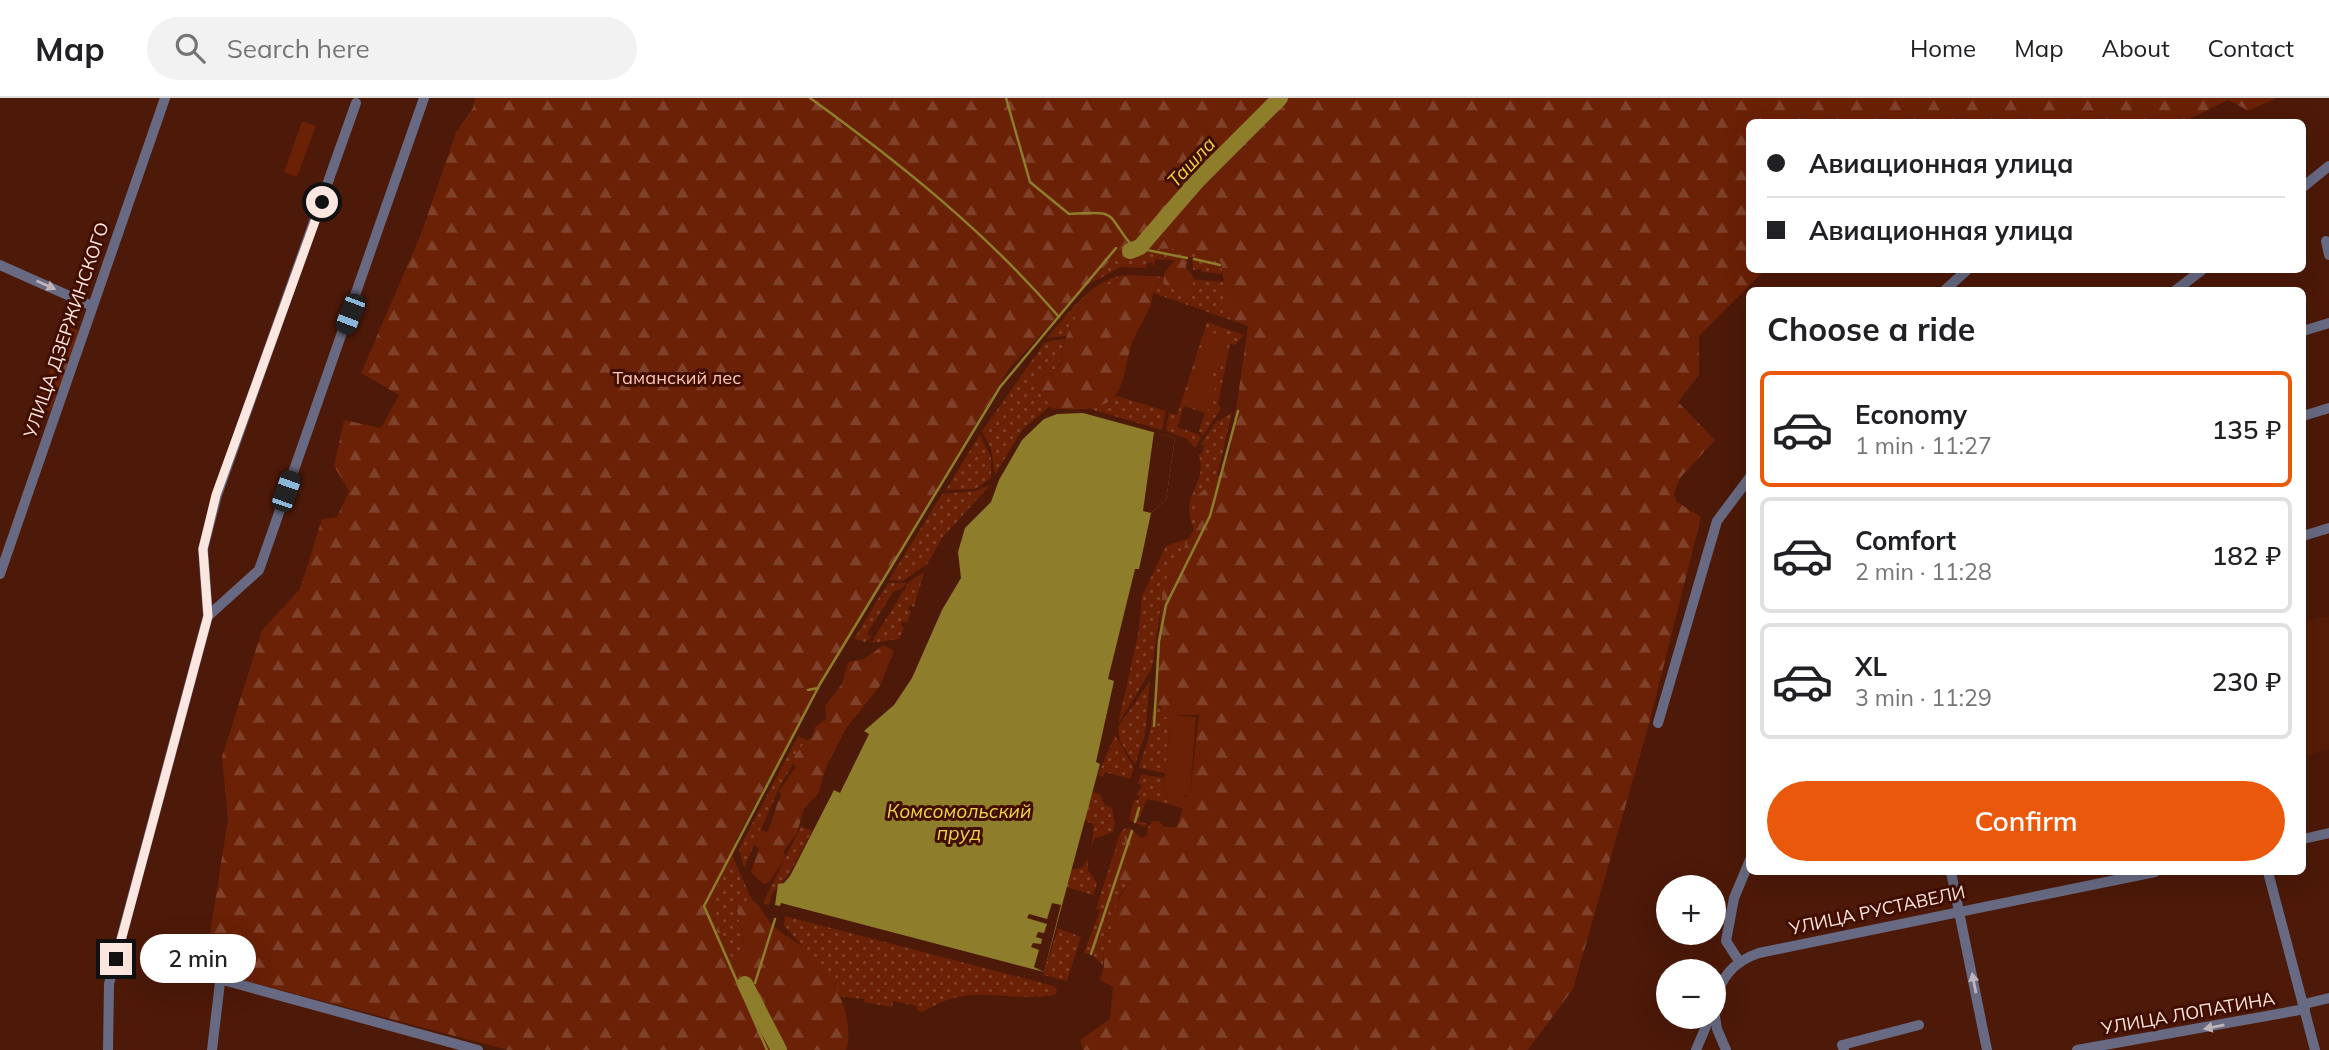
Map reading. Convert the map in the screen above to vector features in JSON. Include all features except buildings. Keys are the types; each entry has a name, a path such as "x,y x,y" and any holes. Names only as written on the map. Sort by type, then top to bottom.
{"street":[{"name":"УЛИЦА ДЗЕРЖИНСКОГО","path":"0,574 165,98"},
{"path":"208,616 259,570 424,98"},
{"path":"108,1050 109,984 208,616 203,549 216,495 356,103"},
{"path":"2306,185 2329,166"},
{"path":"2326,241 2329,255"},
{"path":"0,265 92,306"},
{"path":"1948,287 1964,273"},
{"path":"2180,287 2198,273"},
{"path":"2306,330 2329,323"},
{"path":"2306,414 2329,408"},
{"path":"1658,723 1717,521 1746,482"},
{"path":"2306,535 2329,528"},
{"path":"2306,838 2329,833"},
{"path":"1726,977 1736,963 1726,941 1734,898 1746,870"},
{"path":"1952,875 1961,910 1987,1050"},
{"name":"УЛИЦА РУСТАВЕЛИ","path":"1736,963 1759,953 2140,875"},
{"path":"2269,875 2315,1050"},
{"path":"212,1050 219,982 223,980 478,1050"},
{"name":"УЛИЦА ЛОПАТИНА","path":"2077,1050 2305,1006 2329,998"},
{"path":"1844,1050 1842,1045 1919,1025"},
{"path":"1696,1050 1705,1029"},
{"path":"1717,1029 1726,1050"}],"shaded area":[{"path":"2329,616 2329,749 2306,756 2306,621"}],"green space":[{"name":"Таманский лес","path":"475,98 2276,98 2249,111 2228,100 2189,119 1746,119 1746,273 1762,273 1699,336 1699,375 1678,402 1715,440 1680,478 1674,494 1677,502 1701,517 1649,724 1573,989 1528,1050 1083,1050 1080,1040 1110,1019 1113,987 1100,980 1104,966 1104,947 1111,942 1117,903 1131,881 1118,880 1109,874 1116,850 1121,847 1123,855 1127,855 1124,835 1129,827 1141,838 1147,836 1148,827 1153,821 1159,821 1164,827 1176,827 1183,809 1169,804 1167,792 1174,789 1187,797 1190,793 1199,715 1178,712 1168,719 1162,715 1161,707 1154,705 1163,584 1198,523 1195,498 1219,476 1230,452 1248,326 1229,317 1221,262 1183,249 1122,248 1009,369 823,678 736,840 733,857 719,882 711,910 733,962 746,951 736,907 752,900 774,926 817,959 831,978 846,1015 846,1050 508,1050 228,976 205,965 228,819 222,757 262,630 300,589 322,519 337,517 349,491 334,466 344,420 381,428 399,395 361,373 421,234 456,132 473,108"},
{"path":"302,121 316,126 297,177 284,172"},
{"path":"1122,248 1183,249 1221,262 1222,274 1193,270 1192,258 1187,257 1186,271 1184,261 1155,259 1154,268 1152,263 1147,263 1146,268 1121,267 1089,284"},
{"path":"1177,258 1185,260 1186,267 1194,278 1192,290 1181,294 1163,283 1165,272"},
{"path":"1129,275 1107,286 1091,299 1066,336 1047,338 1093,289 1105,281"},
{"path":"1129,275 1151,276 1153,295 1131,346 1118,392 1101,406 1052,409 1036,384 1045,367 1057,372 1067,335 1077,315 1091,298"},
{"path":"1151,276 1225,282 1248,326 1153,293"},
{"path":"1207,322 1244,335 1235,345 1230,344 1218,404 1221,408 1203,436 1199,431 1205,413 1184,406 1177,427 1198,434 1201,438 1195,448 1187,439 1166,431 1169,413 1177,415"},
{"path":"66,326 80,331 50,411 37,406"},
{"path":"1207,331 1230,338 1219,373 1195,366"},
{"path":"1065,339 1057,373 1050,369 1036,384 1050,406 1022,430 995,475 991,449 982,431 1045,342"},
{"path":"1195,371 1218,378 1208,411 1185,404"},
{"path":"1117,396 1166,411 1162,430 1090,409"},
{"path":"1232,413 1214,489 1194,531 1189,508 1200,475 1201,462 1198,454 1202,454 1204,445 1201,444 1215,423"},
{"path":"980,434 991,458 991,478 975,489 946,490"},
{"path":"990,485 943,537 927,564 903,581 889,580 942,494 975,491"},
{"path":"1192,537 1161,604 1152,668 1118,724 1138,635 1142,596 1166,546"},
{"path":"924,572 914,607 910,605 908,610 911,612 907,623 903,621 901,625 904,628 899,639 871,643 909,582"},
{"path":"888,583 906,583 903,588 893,592 867,634 872,637 865,642 854,639"},
{"path":"884,645 894,651 880,686 847,727 827,765 818,794 804,809 797,833 784,851 785,859 768,883 763,884 751,872 759,848 751,843 760,829 767,832 781,796 779,791 796,767 793,759 813,736 815,727 826,719 825,706 842,684 848,662 864,659"},
{"path":"1150,681 1145,734 1135,765 1120,741 1118,727"},
{"path":"1154,705 1170,714 1185,711 1199,715 1171,715 1165,773 1139,768 1150,733"},
{"path":"1171,715 1196,717 1190,796 1163,792"},
{"path":"1115,735 1134,768 1130,779 1105,772 1103,777 1098,775"},
{"path":"798,736 807,740 780,786 744,868 739,849"},
{"path":"1141,774 1164,778 1163,791 1167,792 1169,804 1147,799 1138,821 1147,824 1145,827 1129,820 1134,800 1138,800 1139,796 1136,795 1142,786 1138,783"},
{"path":"1091,792 1100,794 1105,805 1112,808 1115,824 1113,832 1095,838 1091,847 1094,825 1083,819"},
{"path":"801,826 812,831 789,874 772,894 769,905 763,903"},
{"path":"1125,828 1128,829 1124,835 1127,856 1123,855 1131,881 1119,896 1111,942 1104,947 1103,966 1093,955 1084,953 1100,910 1096,909 1120,833"},
{"path":"733,857 752,900 736,907 746,952 733,962 711,910 718,882"},
{"path":"1088,859 1088,870 1097,883 1093,895 1066,887 1070,870 1082,867"},
{"path":"785,916 1054,986 1057,990 1055,995 1036,997 957,997 923,1012 917,1011 917,1006 893,1001 892,1007 864,1002 864,999 836,996 822,970 784,925"},
{"path":"1058,928 1081,937 1067,981 1043,975"}],"water":[{"name":"Комсомольский пруд","path":"1083,413 1175,438 1166,500 1151,513 1139,569 1135,569 1108,679 1114,681 1096,762 1100,764 1044,972 781,903 780,906 775,905 778,884 784,883 790,876 834,790 840,793 869,734 864,731 894,705 912,678 942,610 961,578 958,552 965,528 991,502 999,480 1022,440 1044,419 1057,414"}],"pier":[{"path":"1154,432 1175,438 1166,500 1151,513 1143,511"},
{"path":"1052,903 1061,905 1044,972 1034,967 1039,950 1031,947 1033,943 1041,944 1042,939 1036,937 1038,932 1044,933 1047,924 1027,918 1029,914 1047,919"}],"waterway":[{"path":"810,98 941,200 1002,256 1059,317"},
{"path":"1006,98 1030,182 1069,214 1098,213 1111,217 1135,249"},
{"name":"Ташла","path":"1130,251 1140,247 1198,180 1280,98"},
{"path":"767,1050 704,906 820,684 1000,387 1116,248"},
{"path":"1137,248 1187,258"},
{"path":"1194,259 1220,265"},
{"path":"1154,726 1159,641 1166,605 1210,516 1238,411"},
{"path":"808,690 818,688"},
{"path":"1135,822 1139,808"},
{"path":"1091,954 1132,831"},
{"path":"755,983 775,919"},
{"name":"Ташла","path":"745,984 779,1050"},
{"name":"Ташла","path":"751,996 753,992"}],"route":[{"path":"116,959 208,616 203,549 216,495 322,202"}]}
